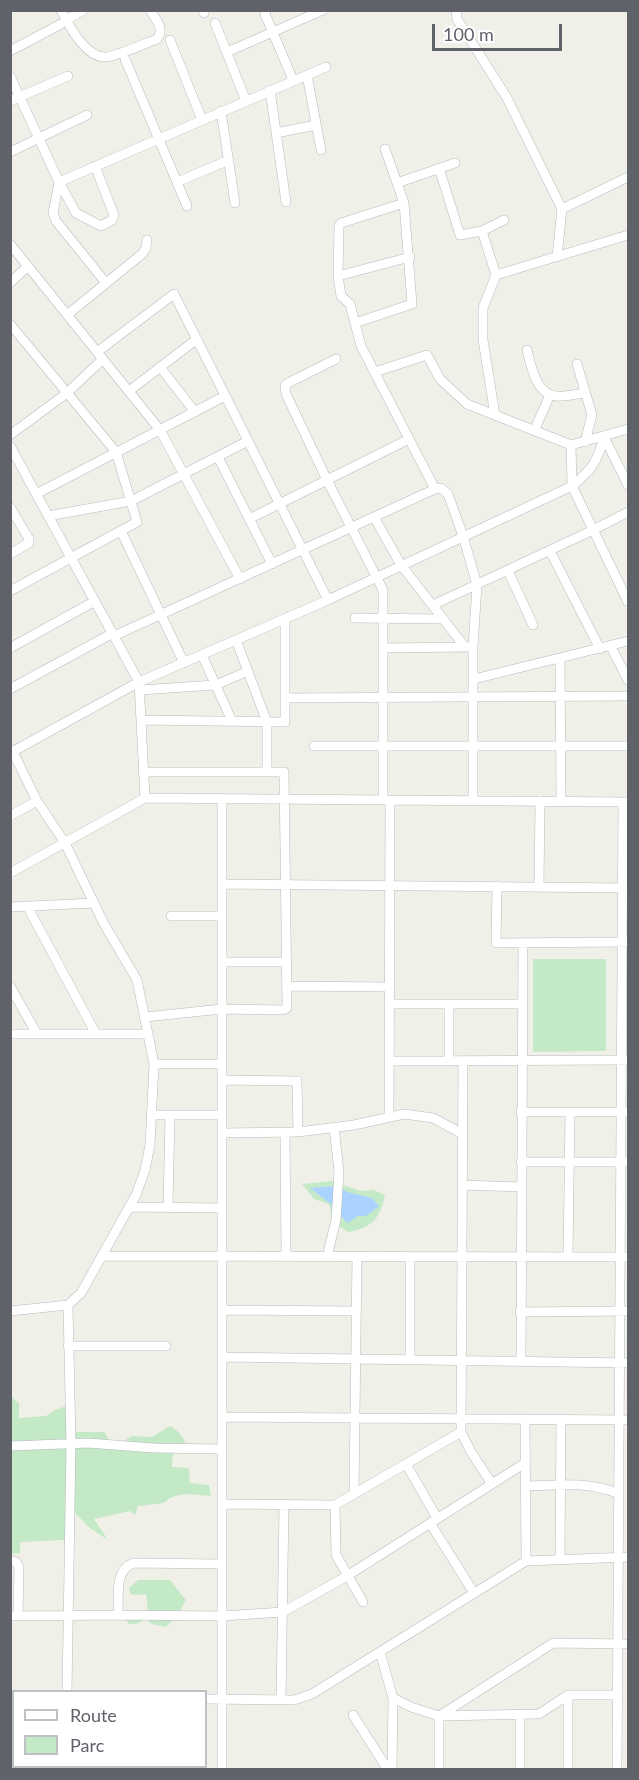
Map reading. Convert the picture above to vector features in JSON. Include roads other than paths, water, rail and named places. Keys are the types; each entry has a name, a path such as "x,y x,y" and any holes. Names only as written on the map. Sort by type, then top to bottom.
{"street":[{"path":"61,10 64,22 87,49 106,58 157,39 161,29 150,10"},
{"path":"11,49 84,10"},
{"path":"266,10 265,14 293,80"},
{"path":"456,10 458,20 507,98 562,209 557,257"},
{"path":"227,52 320,11"},
{"path":"215,23 246,101"},
{"path":"170,40 202,120"},
{"path":"125,59 188,206"},
{"path":"59,182 326,67"},
{"path":"307,75 321,150"},
{"path":"10,76 15,98 39,139 76,213 101,226 112,220 114,215 95,166"},
{"path":"15,98 68,76"},
{"path":"270,90 286,202"},
{"path":"221,111 235,203"},
{"path":"10,152 87,115"},
{"path":"276,133 316,125"},
{"path":"355,323 412,304 404,203 385,150"},
{"path":"177,182 229,160"},
{"path":"397,183 455,163"},
{"path":"440,168 460,235 482,231 504,220"},
{"path":"562,209 628,177"},
{"path":"59,182 53,213 56,220 106,283"},
{"path":"404,203 341,223 339,226 338,276 341,296 350,304 361,346 435,489"},
{"path":"482,231 496,275 483,308 483,340 495,415"},
{"path":"496,275 628,235"},
{"path":"67,315 142,254 147,240"},
{"path":"10,244 160,430 240,579"},
{"path":"338,276 410,258"},
{"path":"10,284 28,266"},
{"path":"10,435 67,393 100,355 174,294 328,600"},
{"path":"10,324 116,452 137,522 10,591"},
{"path":"129,391 197,339"},
{"path":"526,350 540,385 550,395 585,393"},
{"path":"375,372 427,355 440,379 466,404 571,445 628,429"},
{"path":"336,359 285,386 286,394 327,480 383,590 383,746 390,885 388,1116"},
{"path":"577,364 592,415 585,442"},
{"path":"160,367 195,412"},
{"path":"534,431 550,395"},
{"path":"36,494 225,396"},
{"path":"604,437 628,485"},
{"path":"10,1311 68,1305 81,1293 136,1195 145,1170 150,1145 154,1064 137,980 94,903 65,843 37,801 12,753 184,663 328,600 572,486 588,472 598,458 604,437"},
{"path":"249,519 409,439"},
{"path":"48,516 131,501 248,441"},
{"path":"571,445 572,486 628,603"},
{"path":"10,446 140,686 145,798"},
{"path":"218,457 272,564"},
{"path":"10,689 114,635 435,489 441,489 448,494 477,585 469,647 474,679 474,801"},
{"path":"10,507 29,539 29,543 10,554"},
{"path":"433,605 593,531 628,512"},
{"path":"374,517 401,565 469,647"},
{"path":"121,531 184,663"},
{"path":"550,551 600,649"},
{"path":"508,571 532,625"},
{"path":"10,648 95,601"},
{"path":"355,618 443,618"},
{"path":"141,720 285,722 285,619"},
{"path":"236,640 267,722 267,772"},
{"path":"474,679 628,641"},
{"path":"383,648 469,647"},
{"path":"611,647 628,680"},
{"path":"202,655 232,721"},
{"path":"560,658 561,801"},
{"path":"140,686 216,685 248,671"},
{"path":"285,698 628,696"},
{"path":"314,746 628,746"},
{"path":"144,771 284,772 287,962 287,1008 283,1010 222,1010 145,1017"},
{"path":"10,873 145,798 626,802 624,1420 619,1494 624,1557 623,1644 618,1695 617,1770"},
{"path":"222,798 222,1770"},
{"path":"10,816 37,801"},
{"path":"539,887 540,801"},
{"path":"222,884 626,888"},
{"path":"497,886 496,943 626,942"},
{"path":"10,896 13,907 94,903"},
{"path":"27,906 96,1034"},
{"path":"171,916 222,916"},
{"path":"521,1362 523,943"},
{"path":"222,962 287,962"},
{"path":"10,986 37,1034"},
{"path":"287,986 390,987"},
{"path":"389,1004 522,1004"},
{"path":"449,1004 449,1060"},
{"path":"10,1034 148,1034"},
{"path":"389,1061 625,1060"},
{"path":"463,1061 461,1432 492,1484"},
{"path":"154,1064 222,1064"},
{"path":"222,1080 297,1081 298,1132"},
{"path":"521,1112 625,1112"},
{"path":"568,1257 570,1112"},
{"path":"151,1115 222,1114"},
{"path":"222,1133 298,1132 354,1125 404,1114 432,1118 463,1134"},
{"path":"168,1207 170,1115"},
{"path":"327,1257 336,1220 339,1172 334,1127"},
{"path":"285,1132 286,1257"},
{"path":"521,1162 625,1162"},
{"path":"462,1185 521,1186"},
{"path":"129,1207 222,1208"},
{"path":"102,1256 625,1257"},
{"path":"354,1494 357,1257"},
{"path":"410,1257 410,1360"},
{"path":"68,1305 71,1444 68,1690"},
{"path":"222,1310 356,1311"},
{"path":"520,1312 624,1311"},
{"path":"68,1346 166,1346"},
{"path":"222,1357 624,1363"},
{"path":"222,1417 624,1420"},
{"path":"525,1419 526,1561"},
{"path":"560,1558 561,1420"},
{"path":"222,1504 335,1505 461,1432"},
{"path":"10,1446 88,1443 144,1448 222,1449"},
{"path":"10,1560 19,1568 14,1616 222,1616 283,1612 346,1576 525,1462"},
{"path":"405,1464 474,1593"},
{"path":"525,1486 603,1487 619,1494"},
{"path":"281,1700 284,1505"},
{"path":"335,1505 336,1555 363,1602"},
{"path":"207,1699 294,1700 312,1694 526,1561 624,1557"},
{"path":"118,1615 120,1573 126,1565 133,1563 222,1564"},
{"path":"439,1716 553,1643 623,1644"},
{"path":"380,1652 393,1698 390,1770"},
{"path":"393,1698 411,1707 439,1716 520,1715 539,1714 568,1695 618,1695"},
{"path":"568,1695 568,1770"},
{"path":"353,1715 390,1770"},
{"path":"520,1715 520,1770"},
{"path":"439,1716 439,1770"},
{"path":"618,1721 628,1721"}],"water":[{"path":"336,1186 347,1192 372,1198 379,1206 366,1216 358,1216 347,1223 332,1205 310,1188"}]}
